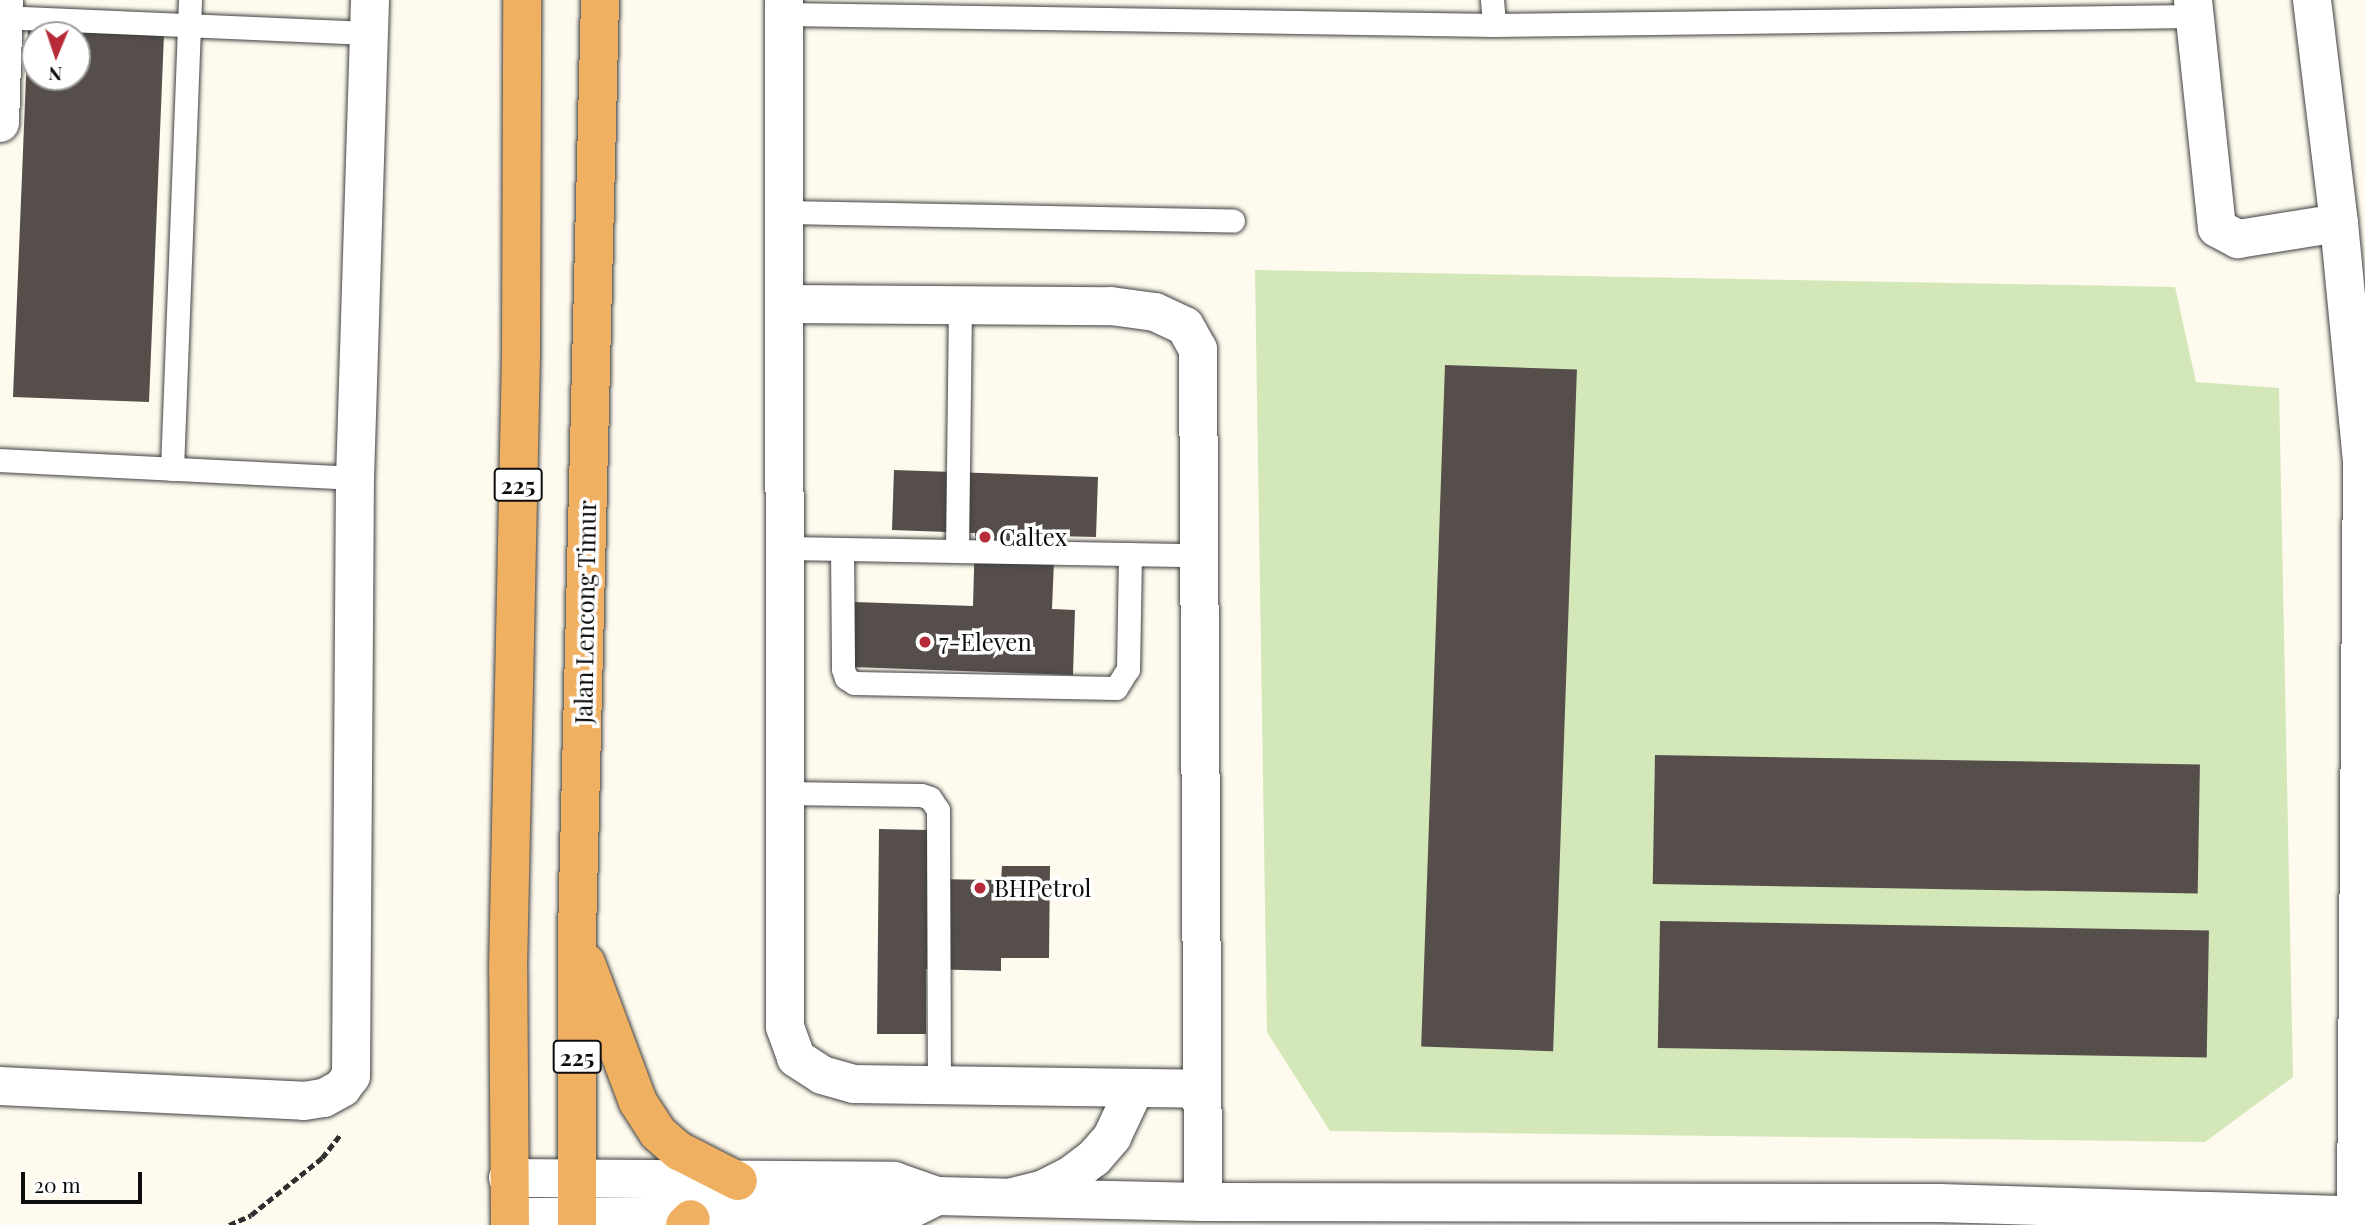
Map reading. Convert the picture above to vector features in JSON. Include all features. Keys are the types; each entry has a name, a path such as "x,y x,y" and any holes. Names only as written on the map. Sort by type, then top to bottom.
{"highway":[{"name":"225","path":"510,1221 508,970 521,340 522,0"},
{"name":"Jalan Lencong Timur","path":"578,1222 577,934 600,0"},
{"path":"577,934 622,1062 639,1102 657,1133 679,1151 738,1181"}],"street":[{"path":"508,1178 894,1181 937,1196 1203,1202 1363,1214 2360,1215 2362,460 2339,223 2312,0"},
{"path":"784,7 785,1027 796,1059 822,1075 854,1084 1200,1089"},
{"path":"2194,8 2217,228 2238,239 2339,223"},
{"path":"0,123 3,11"},
{"path":"0,1086 304,1101 333,1093 342,1088 351,1076 355,478 369,16"},
{"path":"784,304 1111,306 1155,312 1185,326 1198,349 1200,1089 1203,1202"},
{"path":"1011,1198 1042,1190 1070,1176 1094,1158 1112,1137 1135,1088"},
{"path":"510,1221 688,1222 895,1217 937,1196"}],"lane":[{"path":"172,469 190,0"},
{"path":"1492,0 1494,24"},
{"path":"784,7 1494,24 2194,8"},
{"path":"3,11 189,25 369,16"},
{"path":"784,212 1233,221"},
{"path":"957,551 960,305"},
{"path":"0,460 355,478"},
{"path":"785,548 1198,555"},
{"path":"842,549 843,669 846,678 854,683 1116,688 1128,669 1130,554"},
{"path":"785,793 921,795 930,798 937,810 939,1086"}],"path":[{"path":"229,1225 251,1215 322,1158 345,1128"}],"green space":[{"path":"1255,270 2175,287 2196,382 2279,388 2293,1077 2205,1142 1330,1131 1267,1032"}],"building":[{"path":"91,31 164,34 149,402 13,397 25,91 91,91"},
{"path":"1445,365 1577,370 1553,1051 1421,1047"},
{"path":"894,470 1098,477 1096,537 1055,536 1052,609 1075,610 1073,675 852,667 854,602 973,606 975,533 892,530"},
{"path":"1655,755 2200,765 2198,893 1653,884"},
{"path":"879,829 927,830 927,879 1001,880 1002,866 1050,866 1049,958 1001,958 1001,971 926,969 926,1034 877,1034"},
{"path":"1660,921 2209,931 2207,1058 1658,1048"}],"place":[{"name":"Caltex","path":"985,537"},
{"name":"7-Eleven","path":"925,642"},
{"name":"BHPetrol","path":"980,888"}]}
